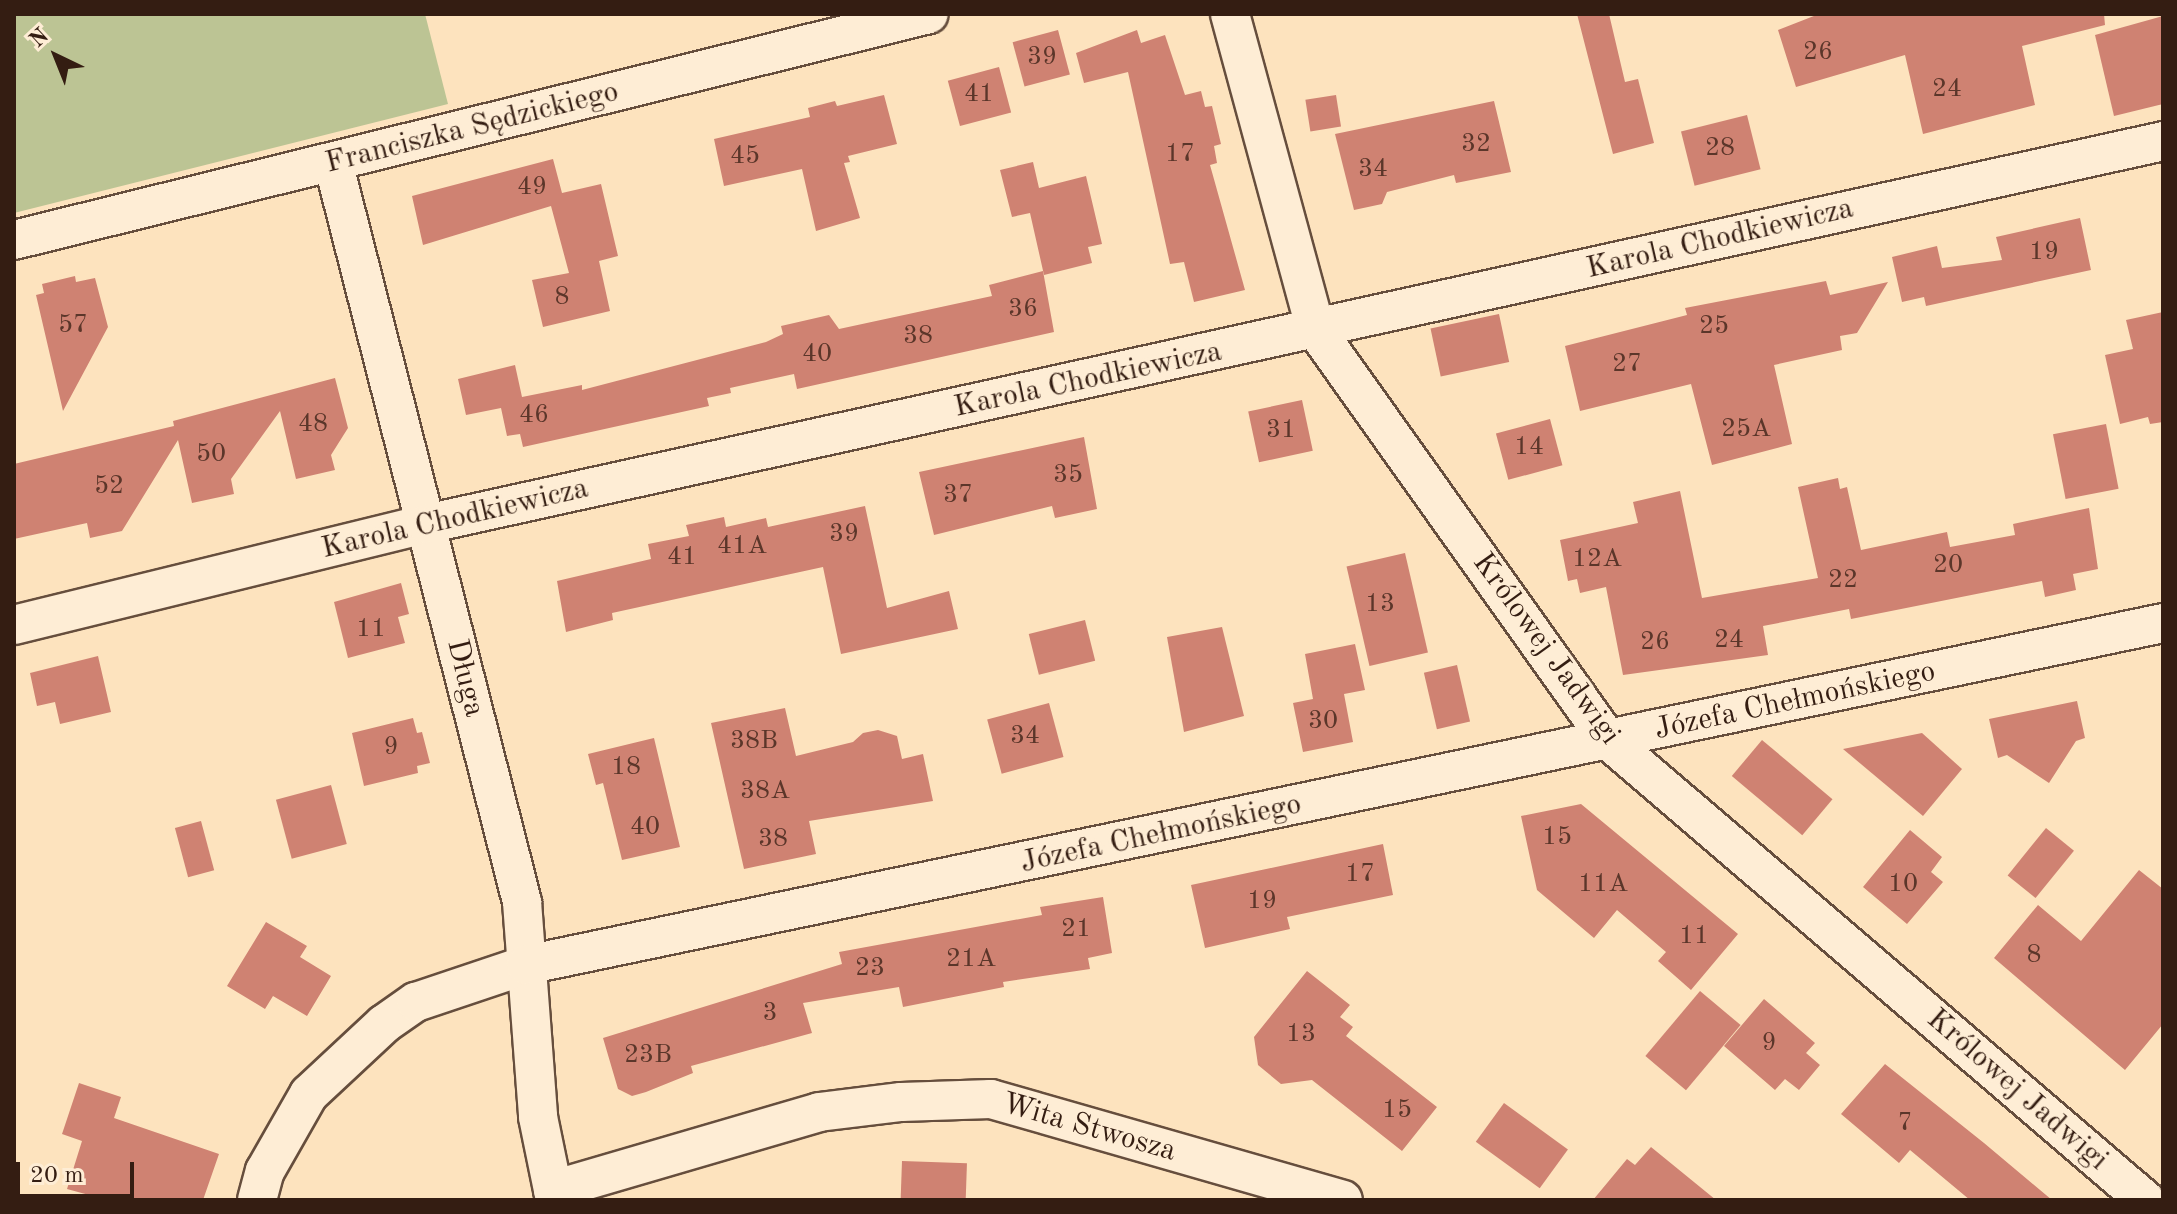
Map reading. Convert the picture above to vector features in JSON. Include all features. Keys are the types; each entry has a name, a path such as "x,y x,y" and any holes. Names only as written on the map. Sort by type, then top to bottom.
{"street":[{"name":"Franciszka Sędzickiego","path":"14,240 333,162 877,21 929,14"},
{"name":"Królowej Jadwigi","path":"1230,14 1316,330 1608,740 2145,1200"},
{"name":"Karola Chodkiewicza","path":"14,625 426,524 2163,141"},
{"name":"Długa","path":"333,162 522,902 538,1117 554,1195"},
{"name":"Józefa Chełmońskiego","path":"257,1200 265,1171 309,1094 384,1024 416,1002 526,965 2163,623"},
{"name":"Wita Stwosza","path":"554,1195 819,1112 901,1102 991,1099 1343,1200"}],"green space":[{"path":"14,14 425,14 448,104 14,213"}],"building":[{"path":"1577,14 1609,14 1625,82 1638,79 1654,143 1613,154"},
{"path":"1819,14 2104,14 2105,25 2022,46 2035,105 1923,134 1905,55 1796,87 1778,30"},
{"path":"2163,16 2163,104 2114,116 2095,35"},
{"path":"1058,30 1070,74 1025,87 1013,42"},
{"path":"1137,30 1141,43 1165,35 1185,95 1201,91 1205,107 1212,106 1221,144 1214,146 1217,163 1210,165 1245,290 1194,302 1184,262 1170,264 1128,72 1084,83 1076,53"},
{"path":"999,67 1011,112 960,126 948,81"},
{"path":"884,95 897,144 848,156 850,162 844,163 860,218 816,231 802,169 724,186 714,139 810,117 808,108 835,101 837,106"},
{"path":"1336,95 1341,127 1310,131 1305,100"},
{"path":"1494,101 1511,172 1456,183 1454,175 1387,192 1382,204 1354,210 1335,134"},
{"path":"1747,115 1761,169 1695,186 1681,131"},
{"path":"553,159 562,193 601,184 618,256 599,261 610,311 543,327 532,280 569,273 551,206 423,245 412,196"},
{"path":"1033,162 1039,188 1086,176 1102,244 1088,247 1092,263 1044,275 1030,213 1012,217 1000,170"},
{"path":"2080,218 2091,270 1926,306 1924,297 1902,302 1892,257 1937,246 1942,268 2002,260 1996,237"},
{"path":"1043,271 1054,332 797,389 794,374 730,388 731,393 707,398 709,406 523,447 520,434 507,436 501,408 466,415 458,379 515,365 522,397 582,385 582,390 766,342 783,334 781,326 829,315 839,329 992,296 989,285"},
{"path":"75,276 76,282 95,278 108,327 63,411 36,295 44,293 42,284"},
{"path":"1826,281 1830,295 1888,282 1857,333 1840,336 1842,350 1774,365 1792,444 1712,465 1691,384 1580,411 1565,346 1687,315 1685,308"},
{"path":"2163,312 2163,422 2150,424 2148,417 2120,424 2105,355 2133,349 2126,320"},
{"path":"1499,314 1509,362 1441,376 1431,329"},
{"path":"335,378 348,428 331,455 335,470 296,479 280,411 231,479 234,494 192,503 178,440 122,531 90,538 87,523 14,539 14,464 174,426 173,421"},
{"path":"1302,400 1313,451 1259,462 1248,411"},
{"path":"1550,419 1562,465 1508,480 1496,433"},
{"path":"2106,424 2119,489 2066,499 2053,434"},
{"path":"1084,437 1097,509 1055,518 1052,506 934,535 919,472"},
{"path":"1838,478 1840,489 1847,487 1861,550 1947,532 1950,547 2015,535 2013,524 2089,508 2098,569 2073,574 2076,590 2045,597 2042,581 1851,619 1849,609 1763,626 1768,655 1623,675 1606,587 1580,593 1577,579 1568,581 1560,540 1638,523 1633,502 1680,491 1702,598 1818,578 1798,487"},
{"path":"865,506 887,608 949,591 958,629 841,654 823,567 612,613 613,620 566,632 557,581 651,559 648,544 689,536 686,525 724,517 726,527 766,518 768,527"},
{"path":"1405,553 1428,652 1369,666 1347,566"},
{"path":"401,583 409,614 398,617 405,643 348,658 334,602"},
{"path":"1085,620 1095,661 1039,675 1029,634"},
{"path":"1222,627 1244,716 1184,732 1167,637"},
{"path":"1355,644 1365,690 1344,694 1353,742 1303,752 1293,703 1313,699 1305,654"},
{"path":"98,656 111,712 60,724 55,702 37,706 30,673"},
{"path":"1457,665 1470,722 1437,729 1424,673"},
{"path":"2077,701 2085,738 2076,741 2049,783 2007,755 1998,758 1989,719"},
{"path":"1049,703 1063,757 1002,774 987,720"},
{"path":"785,708 796,756 853,742 863,733 878,730 897,736 902,759 923,754 933,801 809,821 816,854 744,869 711,723"},
{"path":"413,718 417,733 422,732 430,763 417,766 418,773 364,786 352,733"},
{"path":"1922,733 1962,769 1923,816 1843,749"},
{"path":"654,738 680,847 622,860 603,783 596,785 588,754"},
{"path":"1762,740 1832,799 1802,835 1732,776"},
{"path":"331,785 347,844 292,859 276,800"},
{"path":"1581,804 1738,934 1691,990 1658,961 1666,952 1617,910 1594,938 1537,890 1521,816"},
{"path":"201,821 214,870 188,877 175,828"},
{"path":"2046,828 2074,851 2036,898 2008,875"},
{"path":"1910,830 1942,857 1931,872 1943,882 1907,924 1863,887"},
{"path":"1383,844 1393,895 1287,917 1290,929 1205,948 1191,885"},
{"path":"2139,870 2163,889 2163,1024 2125,1070 1994,958 2038,905 2081,941"},
{"path":"1103,897 1112,953 1088,958 1090,969 1003,982 1004,987 903,1007 899,987 803,1003 812,1033 691,1066 693,1073 646,1092 632,1096 618,1089 603,1038 842,964 839,952 1042,915 1040,907"},
{"path":"266,922 307,946 300,957 331,976 307,1016 273,996 265,1009 227,986"},
{"path":"1307,971 1350,1005 1340,1017 1353,1027 1346,1036 1437,1107 1402,1151 1312,1080 1281,1084 1258,1065 1254,1037"},
{"path":"1700,991 1741,1025 1686,1090 1645,1056"},
{"path":"1764,999 1815,1043 1806,1053 1820,1065 1799,1090 1785,1079 1775,1090 1724,1046"},
{"path":"1885,1064 2052,1200 1970,1200 1910,1150 1899,1163 1841,1114"},
{"path":"79,1083 121,1097 114,1118 219,1154 203,1200 88,1200 89,1195 67,1189 82,1141 62,1134"},
{"path":"1504,1103 1568,1149 1540,1188 1476,1142"},
{"path":"1651,1147 1716,1200 1593,1200 1627,1159 1635,1165"},
{"path":"902,1161 967,1163 966,1200 901,1200"}]}
